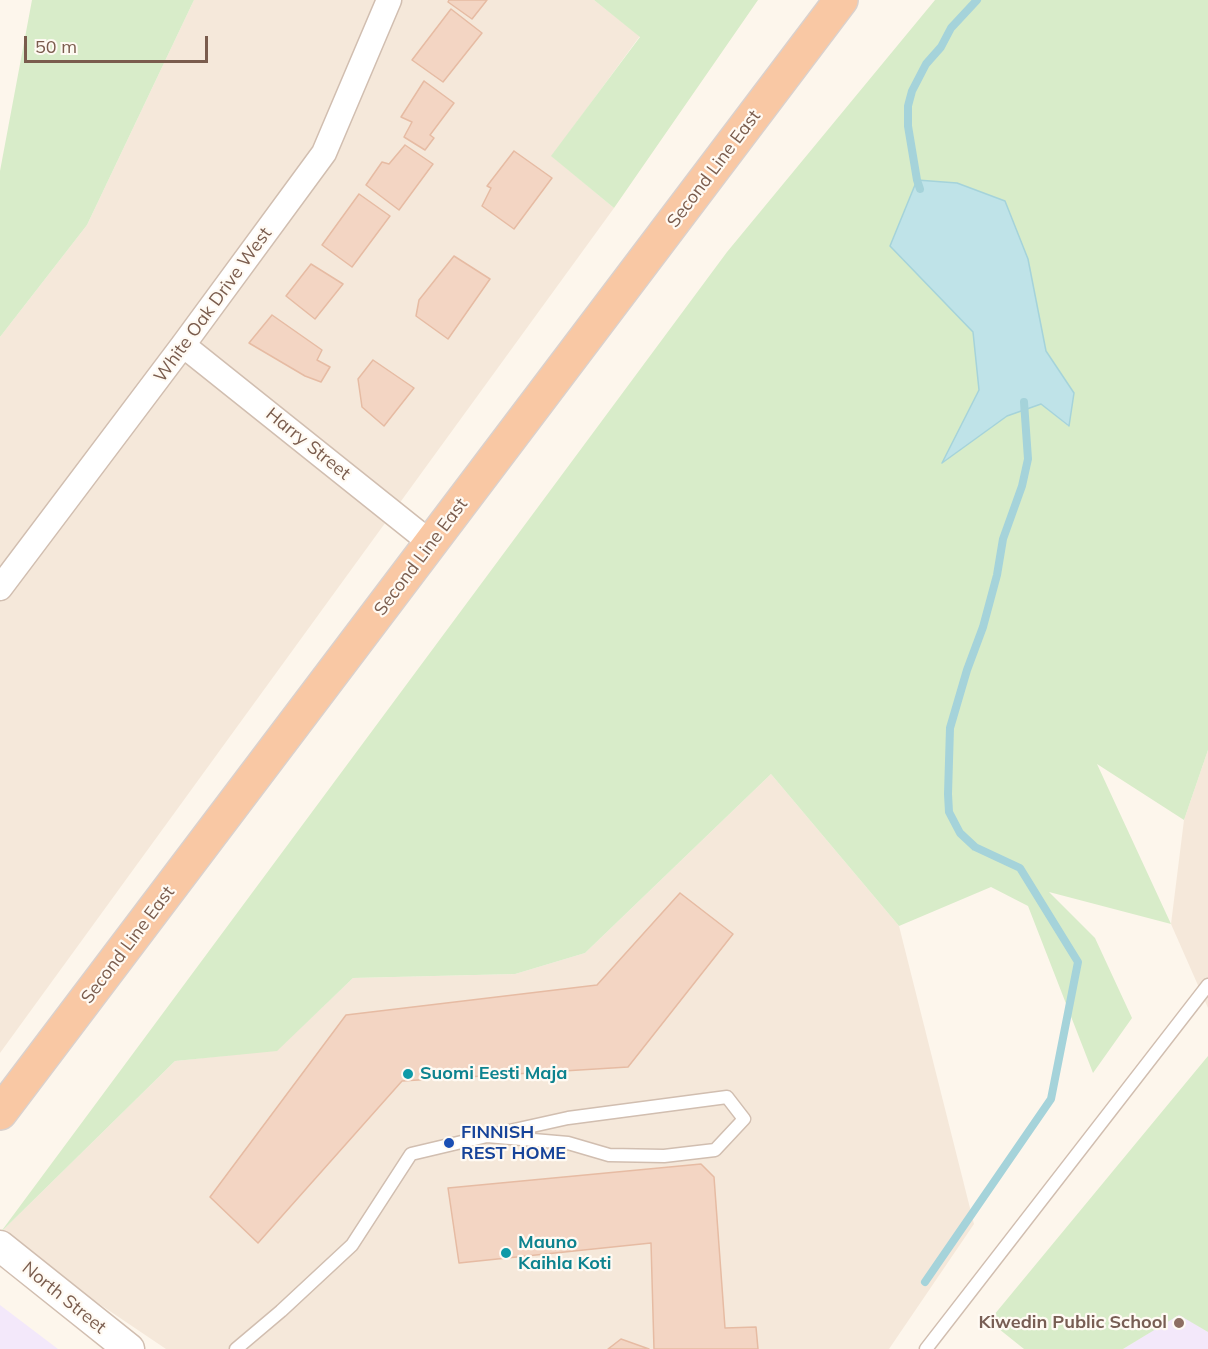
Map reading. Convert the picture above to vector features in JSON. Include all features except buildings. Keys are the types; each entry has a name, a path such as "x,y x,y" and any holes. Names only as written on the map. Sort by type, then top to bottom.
{"highway":[{"name":"Second Line East","path":"0,1113 841,0"}],"street":[{"name":"White Oak Drive West","path":"0,588 324,153 389,0"},
{"name":"Harry Street","path":"183,345 432,544"},
{"name":"North Street","path":"0,1246 129,1349"}],"lane":[{"path":"926,1349 1208,985"},
{"path":"236,1349 352,1245 411,1154 487,1136 568,1118 727,1097 744,1119 715,1150 664,1156 609,1155 568,1143 487,1136"}],"shaded area":[{"path":"194,0 594,0 640,36 552,156 614,208 0,1053 0,337 87,225"},
{"path":"1208,750 1208,1008 1171,924 1184,820"},
{"path":"771,774 899,926 974,1224 889,1349 166,1349 0,1237 0,1233 175,1061 277,1050 353,978 515,974 585,953"},
{"path":"0,1305 58,1349 0,1349"},
{"name":"Kiwedin Public School","path":"1179,1314 1208,1332 1208,1349 1123,1349"}],"green space":[{"path":"32,0 194,0 87,225 0,337 0,171"},
{"path":"594,0 758,0 614,208 551,156 640,37"},
{"path":"935,0 1208,0 1208,750 1184,820 1097,764 1171,924 1049,892 1095,938 1132,1018 1093,1073 1028,906 991,887 899,926 771,774 585,953 515,974 353,978 277,1051 175,1061 0,1233 727,252","holes":["1028,259 1046,351 1074,393 1068,426 1041,404 1007,416 943,462 979,390 973,332"]},
{"path":"1208,1056 1208,1332 1179,1315 1123,1349 1024,1349 989,1321"}],"water":[{"path":"917,180 957,183 1005,201 1028,259 1046,351 1074,393 1069,426 1041,404 1007,416 942,463 979,390 973,332 890,246"}],"waterway":[{"path":"920,189 908,126 908,106 912,91 926,64 941,47 951,28 977,0"},
{"path":"925,1282 1051,1099 1078,962 1020,868 975,847 960,833 949,812 950,728 967,670 983,627 997,575 1003,539 1022,486 1028,459 1024,402"}],"place":[{"name":"Suomi Eesti Maja","path":"408,1074"},
{"name":"FINNISH REST HOME","path":"449,1143"},
{"name":"Mauno Kaihla Koti","path":"506,1253"},
{"name":"Kiwedin Public School","path":"1179,1323"}]}
